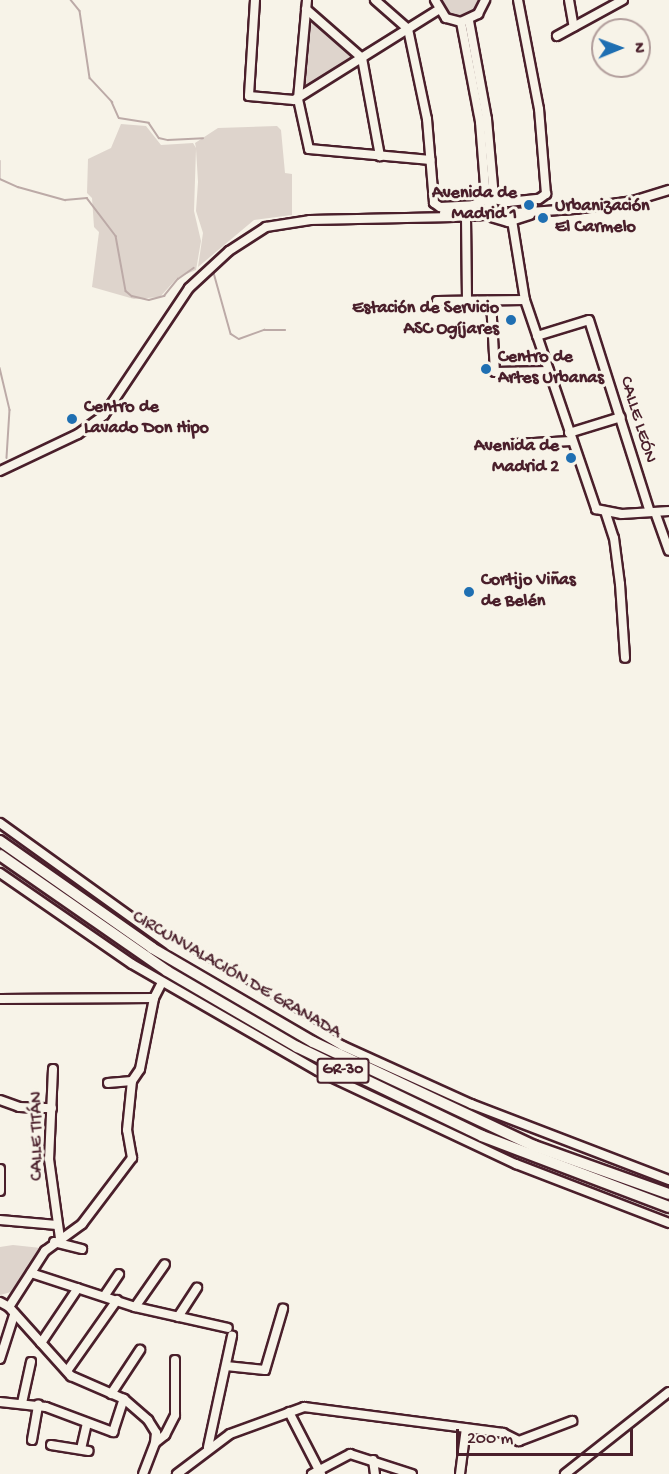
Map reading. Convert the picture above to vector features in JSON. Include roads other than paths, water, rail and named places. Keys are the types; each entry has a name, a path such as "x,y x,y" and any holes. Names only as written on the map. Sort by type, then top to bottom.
{"highway":[{"name":"CIRCUNVALACIÓN DE GRANADA","path":"0,841 161,954 313,1042 534,1146 669,1194"},
{"name":"CIRCUNVALACIÓN DE GRANADA","path":"3,858 167,971 307,1052 492,1140 669,1207"}],"street":[{"path":"255,0 249,96 298,99 438,10"},
{"path":"375,0 408,29 427,119 437,205 473,205 490,198 508,201 539,199 546,194 538,109 518,0"},
{"path":"435,0 438,10 446,18 465,22 478,14 485,0"},
{"path":"569,0 574,27"},
{"path":"557,36 623,0"},
{"path":"306,4 316,19 362,58 380,156"},
{"path":"306,4 298,99 309,149 431,160"},
{"path":"305,22 316,19"},
{"path":"465,22 488,119 490,198 497,212"},
{"path":"0,471 78,434 104,415 189,288 246,238 291,221 413,217 585,207 633,201 669,190"},
{"path":"466,217 511,218 541,209"},
{"path":"413,217 454,218 497,212"},
{"path":"454,218 497,212 511,218"},
{"path":"466,217 467,301"},
{"path":"511,218 525,300 591,500 596,509 606,514 669,511"},
{"path":"437,301 525,300"},
{"path":"492,301 495,372 549,372"},
{"name":"CALLE LEÓN","path":"537,336 590,320 652,512 669,551"},
{"path":"514,444 570,437 621,417"},
{"path":"606,514 620,584 625,658"},
{"path":"0,823 171,946 333,1041 471,1104 669,1180"},
{"path":"0,873 162,982 318,1071 437,1130 594,1196 669,1223"},
{"path":"9,1307 31,1273 57,1240 82,1224 132,1158 128,1130 132,1081 140,1069 154,998 162,982"},
{"path":"0,999 154,998"},
{"name":"CALLE TITÁN","path":"53,1070 49,1159 57,1240"},
{"path":"108,1083 132,1081"},
{"path":"0,1100 19,1107 52,1108"},
{"path":"0,1169 0,1191"},
{"path":"0,1220 57,1225"},
{"path":"57,1240 82,1249"},
{"path":"135,1306 165,1264"},
{"path":"31,1273 135,1306 230,1332 226,1366 208,1447"},
{"path":"105,1295 119,1274"},
{"path":"41,1343 78,1288"},
{"path":"178,1317 197,1288"},
{"path":"67,1371 117,1300"},
{"path":"0,1302 9,1307 67,1371 93,1389 124,1399 148,1420 156,1433 155,1443 143,1474"},
{"path":"226,1366 265,1370 284,1309"},
{"path":"0,1354 14,1315"},
{"path":"111,1394 140,1350"},
{"path":"155,1443 165,1435 175,1415 175,1360"},
{"path":"22,1403 31,1362"},
{"path":"565,1474 669,1392"},
{"path":"0,1402 38,1405 113,1432 124,1399"},
{"path":"32,1440 38,1405"},
{"path":"177,1474 208,1447 230,1434 289,1412 315,1406 503,1433 519,1441 572,1421"},
{"path":"289,1412 317,1473 351,1454 412,1474"},
{"path":"51,1444 85,1450 87,1424"},
{"path":"460,1474 466,1428"},
{"path":"373,1460 375,1474"}],"waterway":[{"path":"71,0 80,11 90,78 112,102 119,118 149,123 159,138 168,140 203,138"},
{"path":"0,161 0,179 18,187 65,200 87,198 116,236 126,291 132,296 149,300 164,296 178,279 194,268"},
{"path":"214,273 231,334 239,339 264,330 285,330"},
{"path":"0,368 10,410 7,458"}],"place":[{"name":"Avenida de Madrid 1","path":"529,205"},
{"name":"Urbanización El Carmelo","path":"543,218"},
{"name":"Estación de Servicio ASC Ogíjares","path":"511,320"},
{"name":"Centro de Artes Urbanas","path":"486,369"},
{"name":"Centro de Lavado Don Hipo","path":"72,419"},
{"name":"Avenida de Madrid 2","path":"571,458"},
{"name":"Cortijo Viñas de Belén","path":"469,592"}]}
